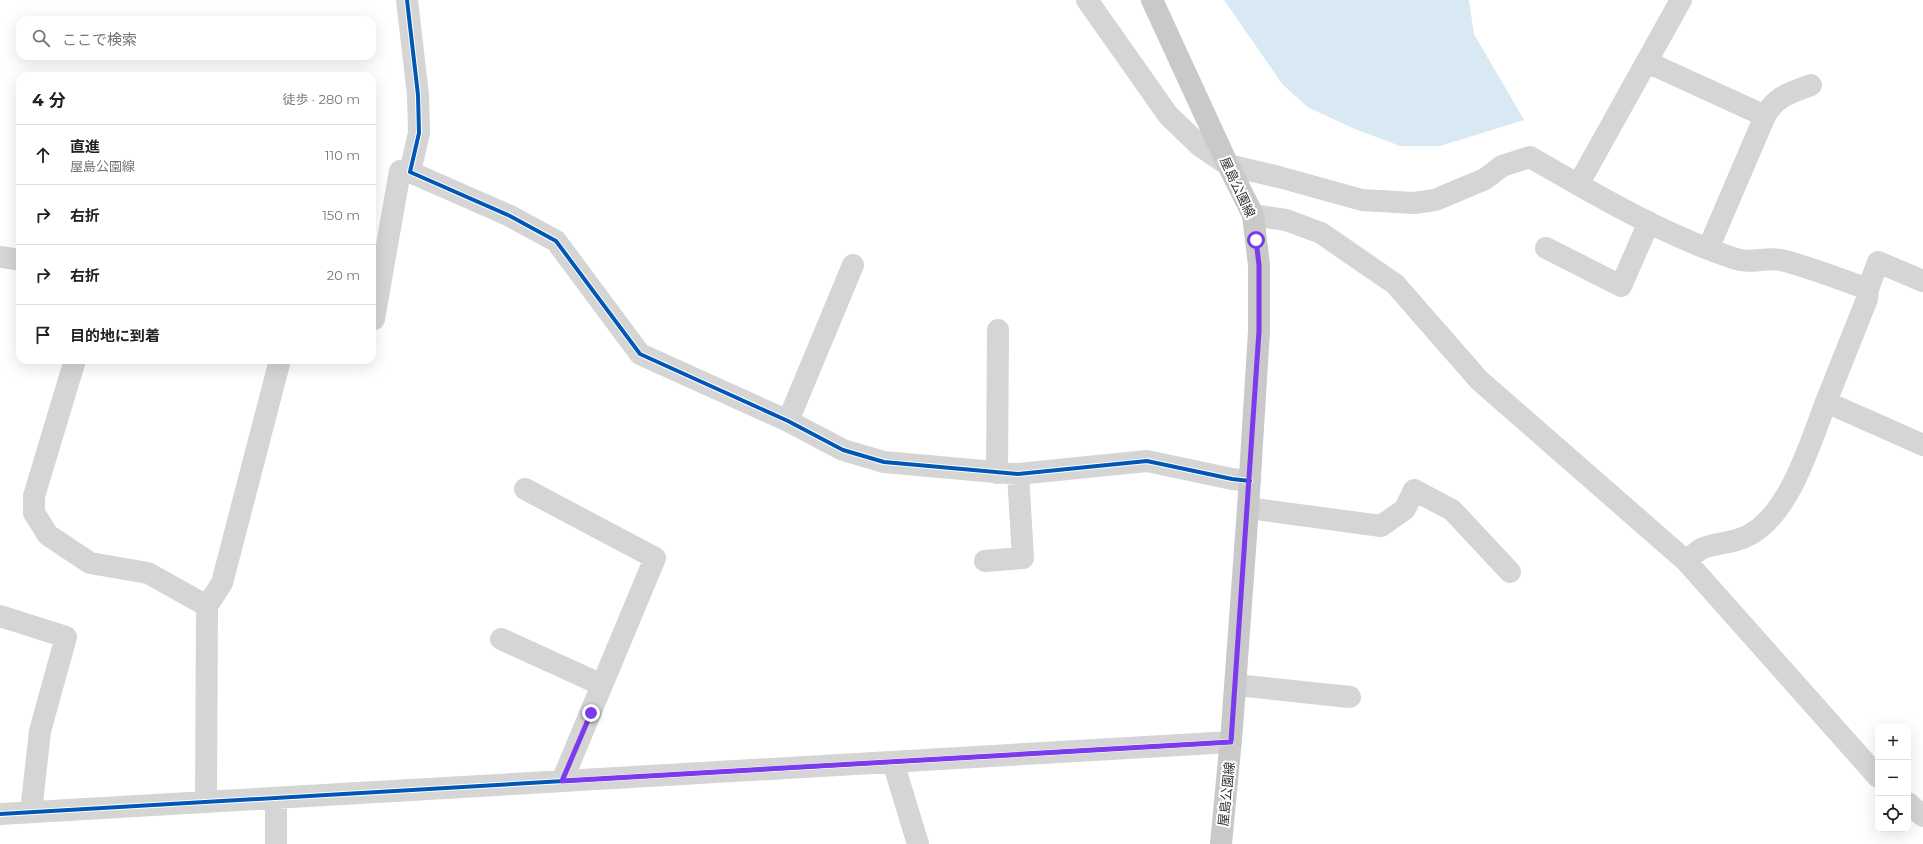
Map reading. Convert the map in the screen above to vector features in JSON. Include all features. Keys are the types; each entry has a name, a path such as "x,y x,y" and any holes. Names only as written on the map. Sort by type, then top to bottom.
{"main road":[{"name":"屋島公園線","path":"1152,0 1228,166 1253,215 1259,265 1259,331 1250,482 1236,685 1220,844"}],"street":[{"path":"407,0 418,95 419,133 410,172"},
{"path":"1086,0 1168,115 1200,146 1228,166 1279,177 1362,200 1414,203 1435,200 1485,179 1502,166 1530,157 1578,185 1649,222 1708,249 1738,260 1780,260 1868,289"},
{"path":"1578,185 1682,0"},
{"path":"1647,62 1765,116"},
{"path":"1708,249 1771,104 1783,95 1811,85"},
{"path":"376,308 400,171 410,172 510,216 556,241 640,354 788,420 843,450 884,462 1008,473 1147,461 1250,482"},
{"path":"1253,215 1286,220 1321,233 1395,284 1479,380 1686,561 1875,774"},
{"path":"1546,248 1621,286 1649,222"},
{"path":"1686,561 1702,549 1745,537 1765,524 1783,500 1802,463 1866,299 1878,262 1923,281"},
{"path":"788,420 853,265"},
{"path":"985,561 1023,558 1008,473 998,330"},
{"path":"74,364 34,496 34,513 48,535 90,563 148,573 207,606"},
{"path":"206,802 207,606 222,583 279,364"},
{"path":"1826,402 1923,445"},
{"path":"524,489 655,558 562,781"},
{"path":"1248,508 1381,526 1405,509 1414,490 1452,510 1510,572"},
{"path":"0,616 66,637 40,731 31,812"},
{"path":"501,639 602,685"},
{"path":"1236,685 1350,697"},
{"path":"0,814 1231,742"},
{"path":"893,762 918,844"},
{"path":"276,798 276,844"},
{"path":"1911,805 1923,816"}],"shaded area":[{"path":"1224,0 1469,0 1474,34 1524,120 1440,146 1400,146 1355,129 1309,108 1283,85"}],"cycle path":[{"path":"407,0 418,95 419,133 410,172 510,216 556,241 640,354 788,421 843,450 884,462 1018,474 1147,461 1232,479 1250,481"},
{"path":"0,814 1231,742"}],"route":[{"path":"591,713 562,781 1231,742 1259,331 1259,265 1256,240"}]}
